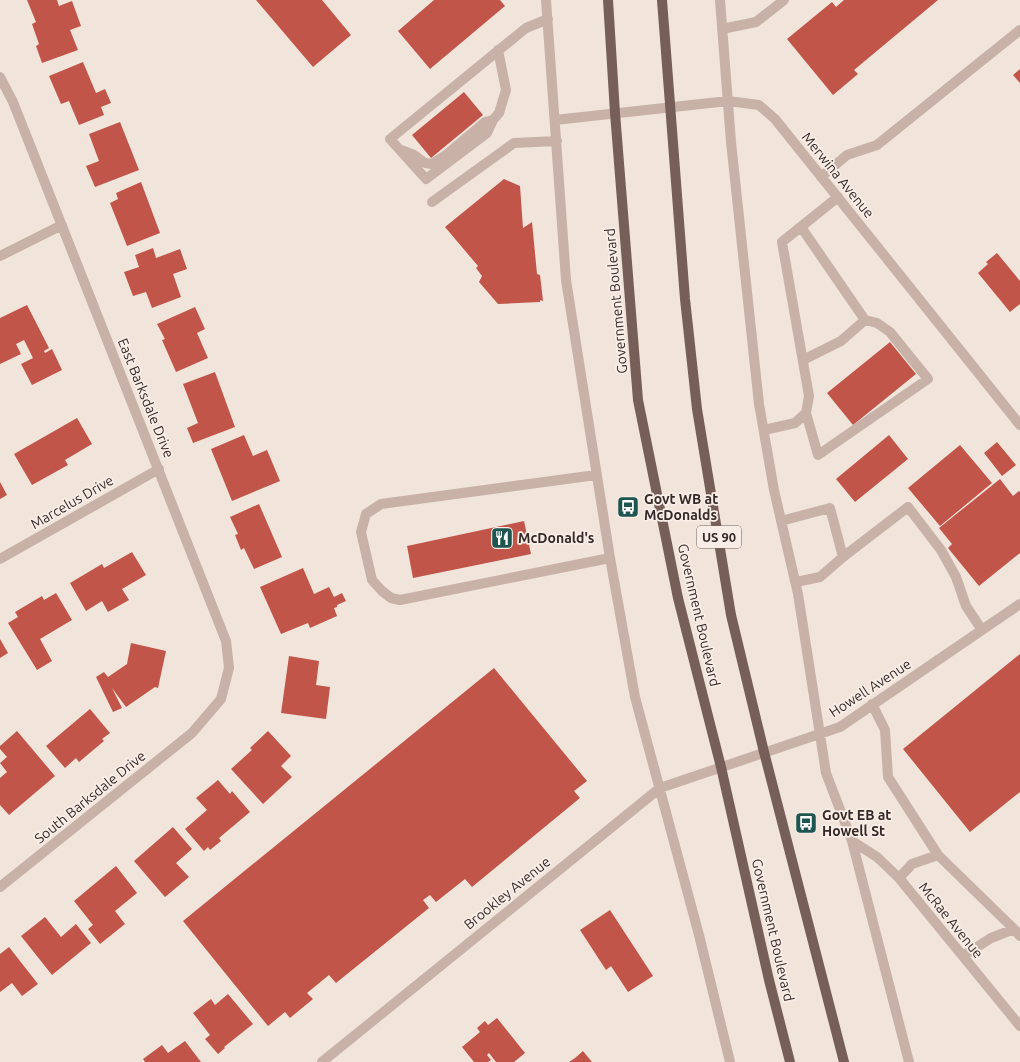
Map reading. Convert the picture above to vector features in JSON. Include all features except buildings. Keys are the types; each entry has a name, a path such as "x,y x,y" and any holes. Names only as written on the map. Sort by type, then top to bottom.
{"main road":[{"name":"Government Boulevard","path":"608,0 615,113 638,400 678,598 722,767 769,980 790,1062"},
{"name":"US 90","path":"662,0 669,107 685,299 698,409 731,615 764,752 844,1062"}],"street":[{"path":"546,0 566,280 610,558 635,697 699,935 730,1062"},
{"path":"720,0 731,149 758,397 774,490 796,582 826,773 852,841 909,1062"},
{"path":"722,29 756,22 784,0"},
{"path":"498,50 506,90 499,113 493,120 487,132 426,179 390,139 498,50 526,28 548,19"},
{"path":"821,177 847,155 877,145 1020,30"},
{"name":"East Barksdale Drive","path":"0,77 13,102 226,641 229,668 221,699 196,728"},
{"name":"Merwina Avenue","path":"555,120 728,101 759,105 775,119 1020,425"},
{"path":"399,150 414,155 425,163 432,164 446,155 485,122 493,120"},
{"path":"432,202 514,143 557,141"},
{"path":"801,227 865,320 877,323 890,332 928,379 818,455 806,413 809,396 782,242 801,227 838,198"},
{"path":"0,256 62,225"},
{"path":"803,360 841,341 865,320"},
{"path":"764,430 795,423 806,413"},
{"name":"Marcelus Drive","path":"0,559 159,469"},
{"path":"596,474 381,504 366,514 361,532 372,580 391,598 400,600 610,558"},
{"path":"796,582 820,577 843,557 908,507 941,550 956,577 966,606 982,630"},
{"path":"782,521 830,508 843,557"},
{"name":"Howell Avenue","path":"722,767 840,727 1020,604"},
{"path":"872,704 885,730 888,776 938,855 1017,933"},
{"name":"South Barksdale Drive","path":"0,887 196,728"},
{"name":"Brookley Avenue","path":"322,1062 660,788 722,767"},
{"name":"McRae Avenue","path":"852,841 877,857 899,878 1020,1026"},
{"path":"899,878 912,864 938,855"},
{"path":"963,956 991,938 1017,933"}],"place":[{"name":"Govt WB at McDonalds","path":"628,507"},
{"name":"McDonald's","path":"502,538"},
{"name":"Govt EB at Howell St","path":"806,823"}]}
